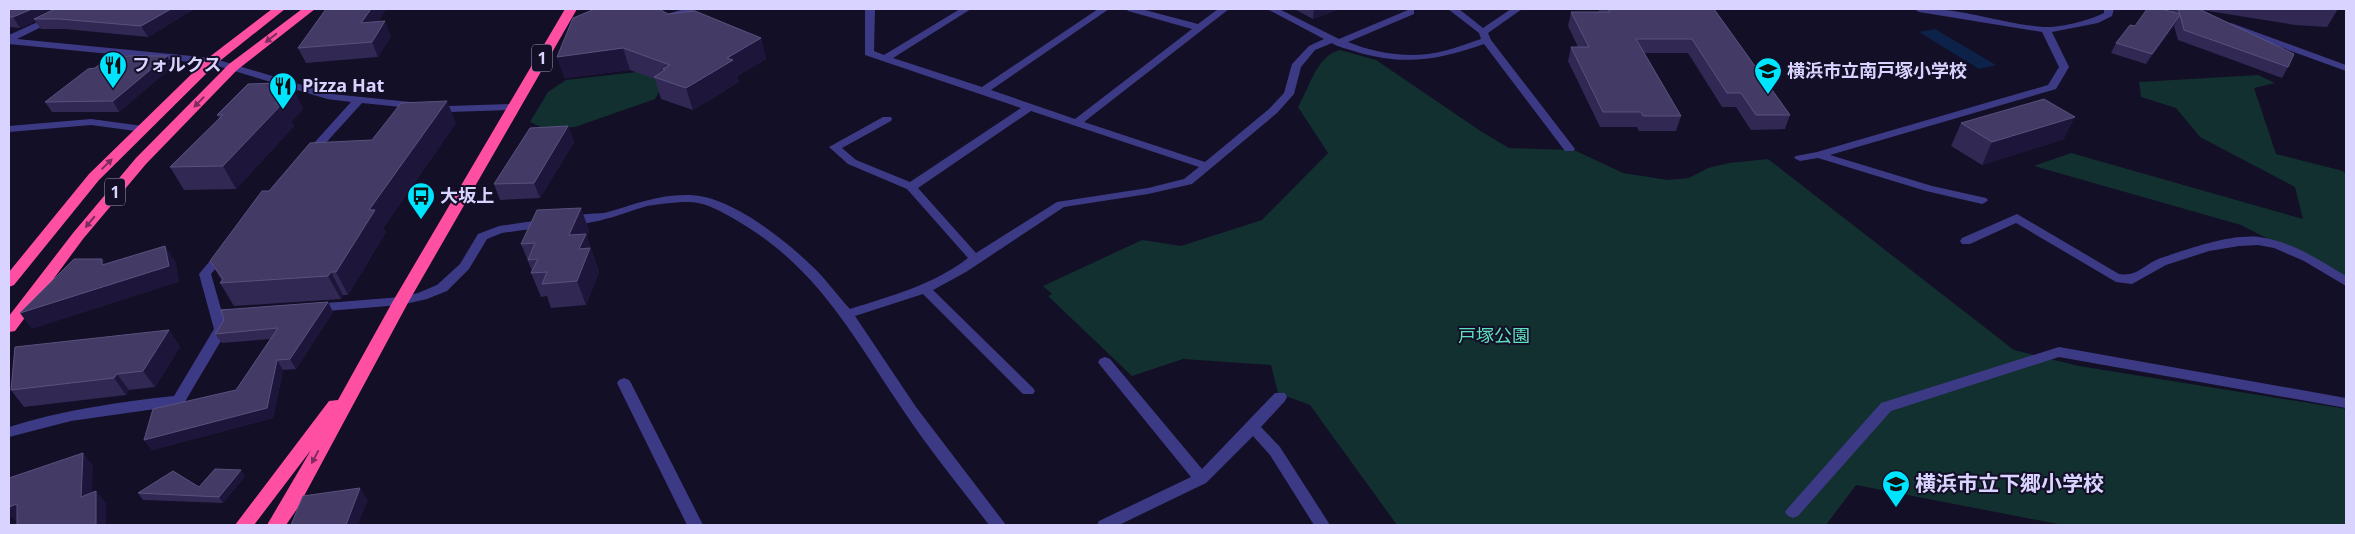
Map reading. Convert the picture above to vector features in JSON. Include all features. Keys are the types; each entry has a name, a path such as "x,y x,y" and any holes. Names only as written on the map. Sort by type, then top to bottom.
{"highway":[{"name":"1","path":"9,282 94,177 212,61 279,9"},
{"name":"1","path":"9,327 78,236 142,161 233,67 309,9"},
{"name":"1","path":"276,525 290,504 363,368 512,107 566,24 571,9"},
{"name":"1","path":"244,525 363,368"}],"street":[{"path":"9,40 73,9"},
{"path":"662,16 695,9"},
{"path":"870,9 869,53 1206,166"},
{"path":"886,58 966,9"},
{"path":"983,91 1104,9"},
{"path":"1131,9 1200,28"},
{"path":"1076,123 1224,9"},
{"path":"1272,9 1334,41 1378,56 1402,58 1436,56 1485,36 1517,9"},
{"path":"1452,9 1485,36 1569,148"},
{"path":"1919,9 2046,30 2095,22 2109,14 2109,9"},
{"path":"848,314 924,288 963,270 975,259 1061,204 1148,191 1188,182 1273,111 1289,94 1296,66 1312,48 1411,12"},
{"path":"2220,22 2346,68"},
{"path":"1800,158 1818,155 2052,87 2064,67 2046,30"},
{"path":"9,40 212,61 331,97 449,109 512,107"},
{"path":"302,163 358,100"},
{"path":"911,186 1029,107"},
{"path":"887,119 835,147 852,162 911,186 975,259"},
{"path":"9,129 91,122 143,129"},
{"path":"1818,155 1930,189 1982,200"},
{"path":"299,309 401,301 422,296 442,288 465,266 482,237 499,230 608,216 645,203 690,198 715,204 746,221 776,241 808,268 848,314 911,411 998,525"},
{"path":"2004,211 2116,278 2132,280 2162,262 2207,248 2239,242 2258,241 2277,245 2308,258 2346,282"},
{"path":"1966,241 2017,218"},
{"path":"9,432 29,425 91,410 178,401 221,329 205,274 235,239"},
{"path":"924,288 1028,391"},
{"path":"216,314 253,312"},
{"path":"1793,512 1886,407 2059,352 2346,403"},
{"path":"1105,362 1201,479"},
{"path":"624,383 696,525"},
{"path":"1105,525 1201,479 1280,397"},
{"path":"1253,427 1275,451 1322,525"}],"green space":[{"name":"戸塚公園","path":"1340,50 1376,60 1482,132 1509,148 1574,150 1623,173 1668,180 1689,178 1708,168 1729,163 1768,159 2014,350 2079,366 2346,409 2346,525 2063,525 1856,485 1826,525 1397,525 1310,405 1278,393 1271,365 1183,359 1132,376 1048,296 1052,294 1043,286 1142,240 1181,246 1262,220 1328,153 1298,107 1319,65 1332,53"},
{"path":"663,69 670,73 655,99 575,127 545,129 530,122 548,92 566,80"},
{"path":"2258,75 2275,83 2254,88 2276,154 2343,171 2346,175 2346,279 2241,225 2034,166 2071,153 2303,219 2295,187 2200,137 2176,108 2141,97 2139,82"}],"water":[{"path":"1935,29 1996,65 1979,69 1919,32"}],"building":[{"path":"9,9 32,9 9,17"},
{"path":"55,9 171,9 141,26 59,19 34,19"},
{"path":"326,9 371,9 361,23 385,21 372,42 298,48"},
{"path":"595,9 659,9 668,14 695,11 761,38 727,58 733,60 686,88 654,77 670,65 623,48 557,57 573,18"},
{"path":"1608,9 1714,9 1790,115 1756,115 1741,93 1727,93 1692,39 1636,39 1681,116 1643,116 1641,112 1603,112 1571,47 1589,47 1571,12 1610,12"},
{"path":"2147,9 2162,9 2180,14 2178,9 2199,9 2294,54 2288,67 2184,30 2180,15 2152,54 2116,43 2130,25 2135,26"},
{"path":"110,56 167,56 113,101 45,102 88,69 95,68"},
{"path":"278,83 274,87 292,87 275,104 282,104 223,166 170,167 223,115 217,115 248,84"},
{"path":"2044,99 2075,117 1992,142 1961,123"},
{"path":"447,101 369,210 375,210 336,272 331,272 328,276 220,283 223,279 210,261 262,191 269,191 310,143 372,140 401,103"},
{"path":"568,126 534,183 494,184 530,128"},
{"path":"581,208 569,235 586,234 579,249 590,248 577,281 542,284 547,272 531,273 538,259 528,260 535,243 521,244 537,210"},
{"path":"165,246 169,266 20,313 74,259 102,259 102,265"},
{"path":"328,302 290,359 277,360 267,408 144,440 153,409 236,390 278,328 215,334 224,320 221,310"},
{"path":"169,330 143,371 117,374 114,378 11,390 15,347"},
{"path":"83,453 81,497 96,491 96,525 17,525 17,504 9,507 9,478"},
{"path":"215,469 241,470 219,497 138,493 173,471 199,487"},
{"path":"360,488 346,525 291,525 303,496"}],"place":[{"name":"フォルクス","path":"113,89"},
{"name":"横浜市立南戸塚小学校","path":"1768,95"},
{"name":"Pizza Hat","path":"283,110"},
{"name":"大坂上","path":"421,220"},
{"name":"横浜市立下郷小学校","path":"1896,508"}]}
